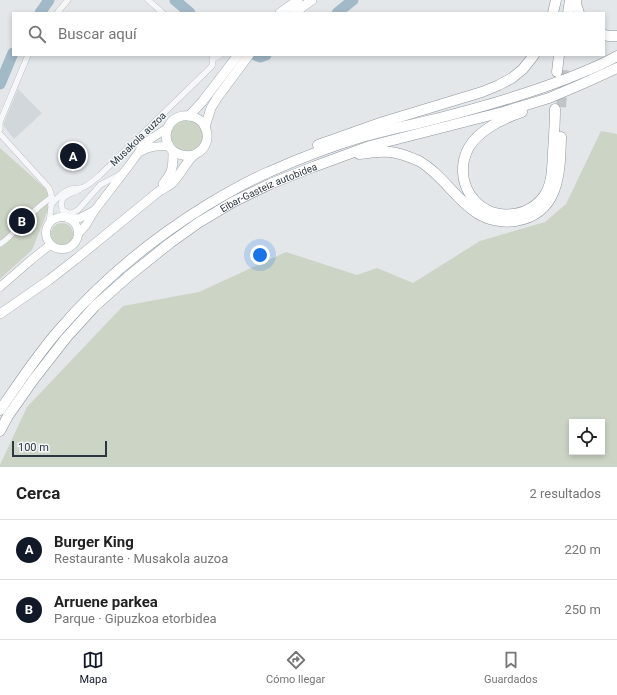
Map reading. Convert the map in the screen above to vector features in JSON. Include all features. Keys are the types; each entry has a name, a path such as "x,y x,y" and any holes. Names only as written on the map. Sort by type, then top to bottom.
{"highway":[{"path":"553,12 556,0"},
{"path":"562,12 563,0"},
{"path":"568,12 570,0"},
{"path":"576,0 579,12"},
{"path":"605,35 617,36"},
{"path":"230,191 252,175 282,160 314,147 358,130 499,86 523,69 533,56"},
{"path":"558,56 561,71 565,56"},
{"name":"Eibar-Gasteiz autobidea","path":"0,410 26,372 59,331 88,299 123,266 161,236 230,191 267,172 308,155 365,136 500,102 544,88 617,56"},
{"name":"Eibar-Gasteiz autobidea","path":"0,431 8,416 34,379 66,338 107,295 170,242 233,202 270,184 370,146 503,112 549,98 617,68"},
{"path":"349,154 389,152 404,155 429,167 478,214 501,222 523,220 546,205 556,187 559,169 558,108 552,174 549,185 544,196 528,210 508,215 496,213 485,209 475,201 469,193 465,183 463,171 464,158 470,146 480,134 499,122 519,113 547,104 582,84"}],"main road":[{"path":"281,12 298,0"},
{"path":"295,12 312,0"},
{"path":"189,116 237,60"},
{"path":"205,127 211,108 237,60"},
{"path":"158,192 171,174 173,164 171,149 166,137 172,122 177,118 189,116 196,118 205,127 207,134 206,145 194,155 187,157 180,156 171,149"},
{"path":"0,314 70,264 158,192 171,184 194,155"}],"street":[{"path":"59,12 68,0"},
{"path":"148,0 162,12"},
{"path":"0,129 0,122 28,56"},
{"name":"Musakola auzoa","path":"51,205 57,198 68,190 81,188 99,176 212,66 212,57"},
{"name":"Musakola auzoa","path":"78,234 125,172 142,145 169,127"},
{"path":"0,134 48,186 52,197 49,224 46,233 50,245 55,248 65,249 70,247 77,240 78,234 76,226 66,215 61,205 62,200 66,196 79,191 81,188"},
{"name":"Musakola auzoa","path":"139,152 146,148 152,147 171,149"},
{"path":"49,224 57,218 78,210 100,185 125,172"},
{"path":"0,244 52,197"},
{"path":"66,215 80,218 95,210"},
{"path":"0,287 50,245"}],"shaded area":[{"path":"18,89 42,113 14,139 3,125"}],"green space":[{"path":"186,119 197,122 201,127 204,138 199,148 190,154 173,149 169,133 175,123"},
{"path":"601,131 617,134 617,467 0,467 27,407 123,306 199,292 286,252 357,275 377,268 413,283 480,241 545,222 566,204"},
{"path":"0,148 49,193 48,210 32,250 0,279"},
{"path":"62,223 70,226 73,234 70,242 62,245 54,242 51,234 54,226"}],"waterway":[{"path":"41,12 49,0"},
{"path":"175,0 189,12"},
{"path":"338,12 353,0"},
{"path":"0,84 12,55"},
{"path":"258,56 263,56"}],"tunnel":[{"path":"561,107 564,70"}],"place":[{"name":"Burger King","path":"73,156"},
{"name":"Arruene parkea","path":"22,221"}]}
